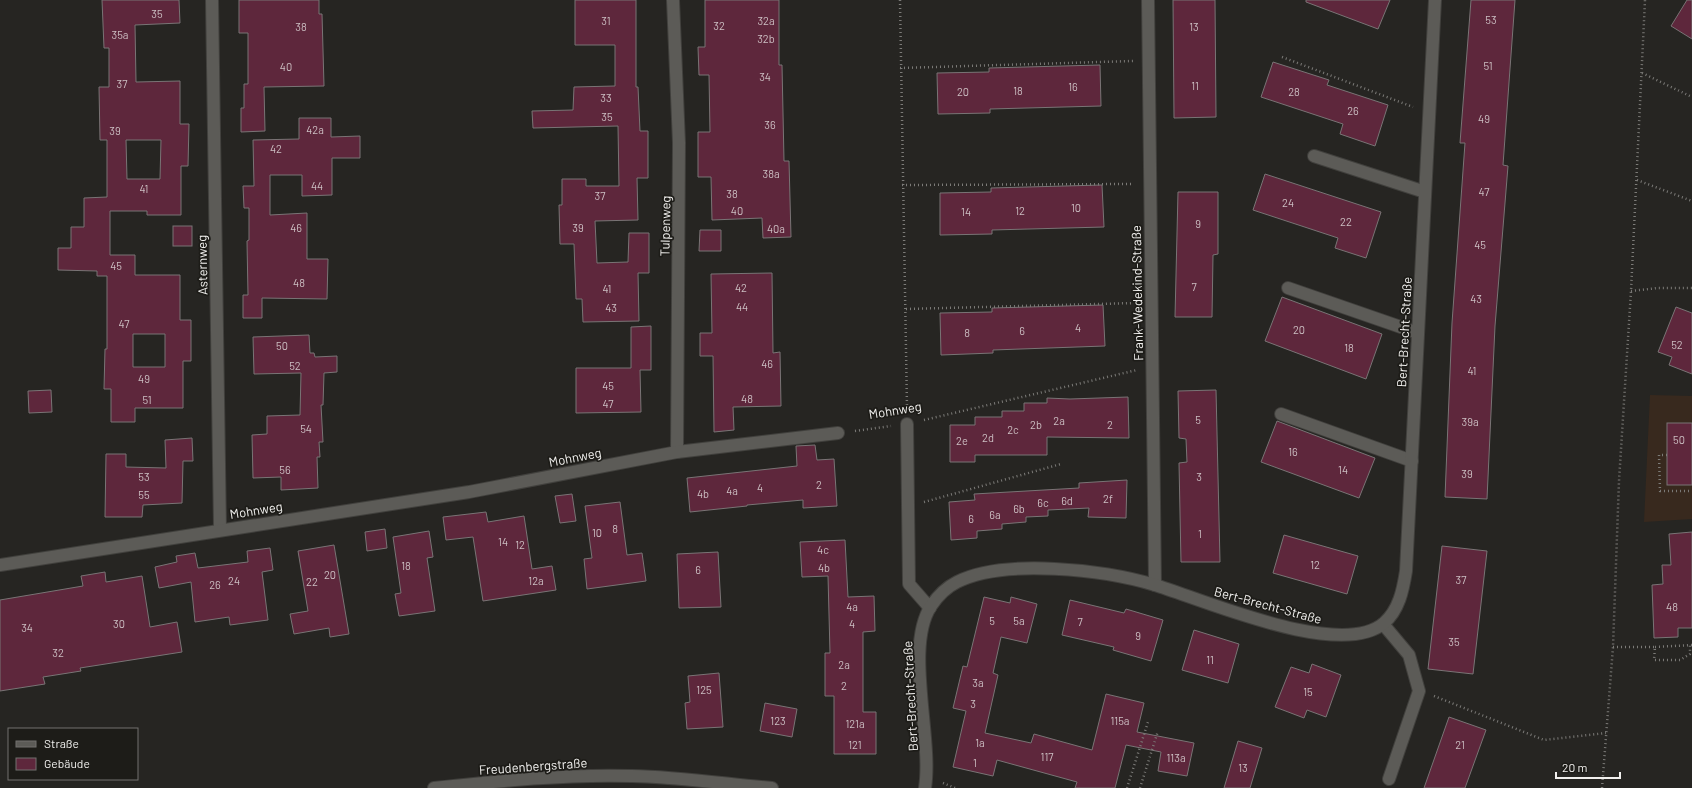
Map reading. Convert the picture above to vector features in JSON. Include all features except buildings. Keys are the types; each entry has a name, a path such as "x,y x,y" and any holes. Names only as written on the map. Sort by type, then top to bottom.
{"street":[{"name":"Asternweg","path":"212,0 220,529"},
{"name":"Tulpenweg","path":"673,0 680,143 677,452"},
{"name":"Frank-Wedekind-Straße","path":"1148,0 1150,60 1149,184 1155,585"},
{"name":"Bert-Brecht-Straße","path":"925,788 927,756 919,653 922,627 930,608 939,595 956,582 993,570 1034,568 1102,574 1155,585 1257,620 1324,634 1346,635 1364,632 1383,624 1395,609 1403,591 1406,571 1434,0"},
{"path":"1314,156 1425,192"},
{"path":"1288,288 1418,333"},
{"path":"1281,414 1412,461"},
{"path":"907,424 908,584 930,608"},
{"name":"Mohnweg","path":"0,564 220,529 469,492 677,452 838,433"},
{"path":"1383,624 1409,655 1419,691 1389,779"},
{"name":"Freudenbergstraße","path":"434,788 500,781 592,776 633,776 772,788"},
{"path":"631,788 633,776"}],"path":[{"path":"900,0 907,424"},
{"path":"1602,788 1613,647 1619,481 1631,292 1645,0"},
{"path":"1282,57 1429,113"},
{"path":"900,68 1150,60"},
{"path":"1642,73 1692,97"},
{"path":"1637,180 1692,201"},
{"path":"902,186 1149,184"},
{"path":"1631,292 1658,288 1692,288"},
{"path":"906,308 1151,302"},
{"name":"Mohnweg","path":"838,433 907,424 1152,367"},
{"path":"1667,455 1659,455 1660,491 1692,491"},
{"path":"908,506 1061,464"},
{"path":"1613,647 1655,646 1691,646 1690,654 1680,660 1654,660 1655,646"},
{"path":"1419,691 1544,740 1606,733"},
{"path":"1127,788 1148,722"},
{"path":"1140,788 1158,731"}],"shaded area":[{"path":"1650,395 1692,396 1692,519 1644,522"}]}
